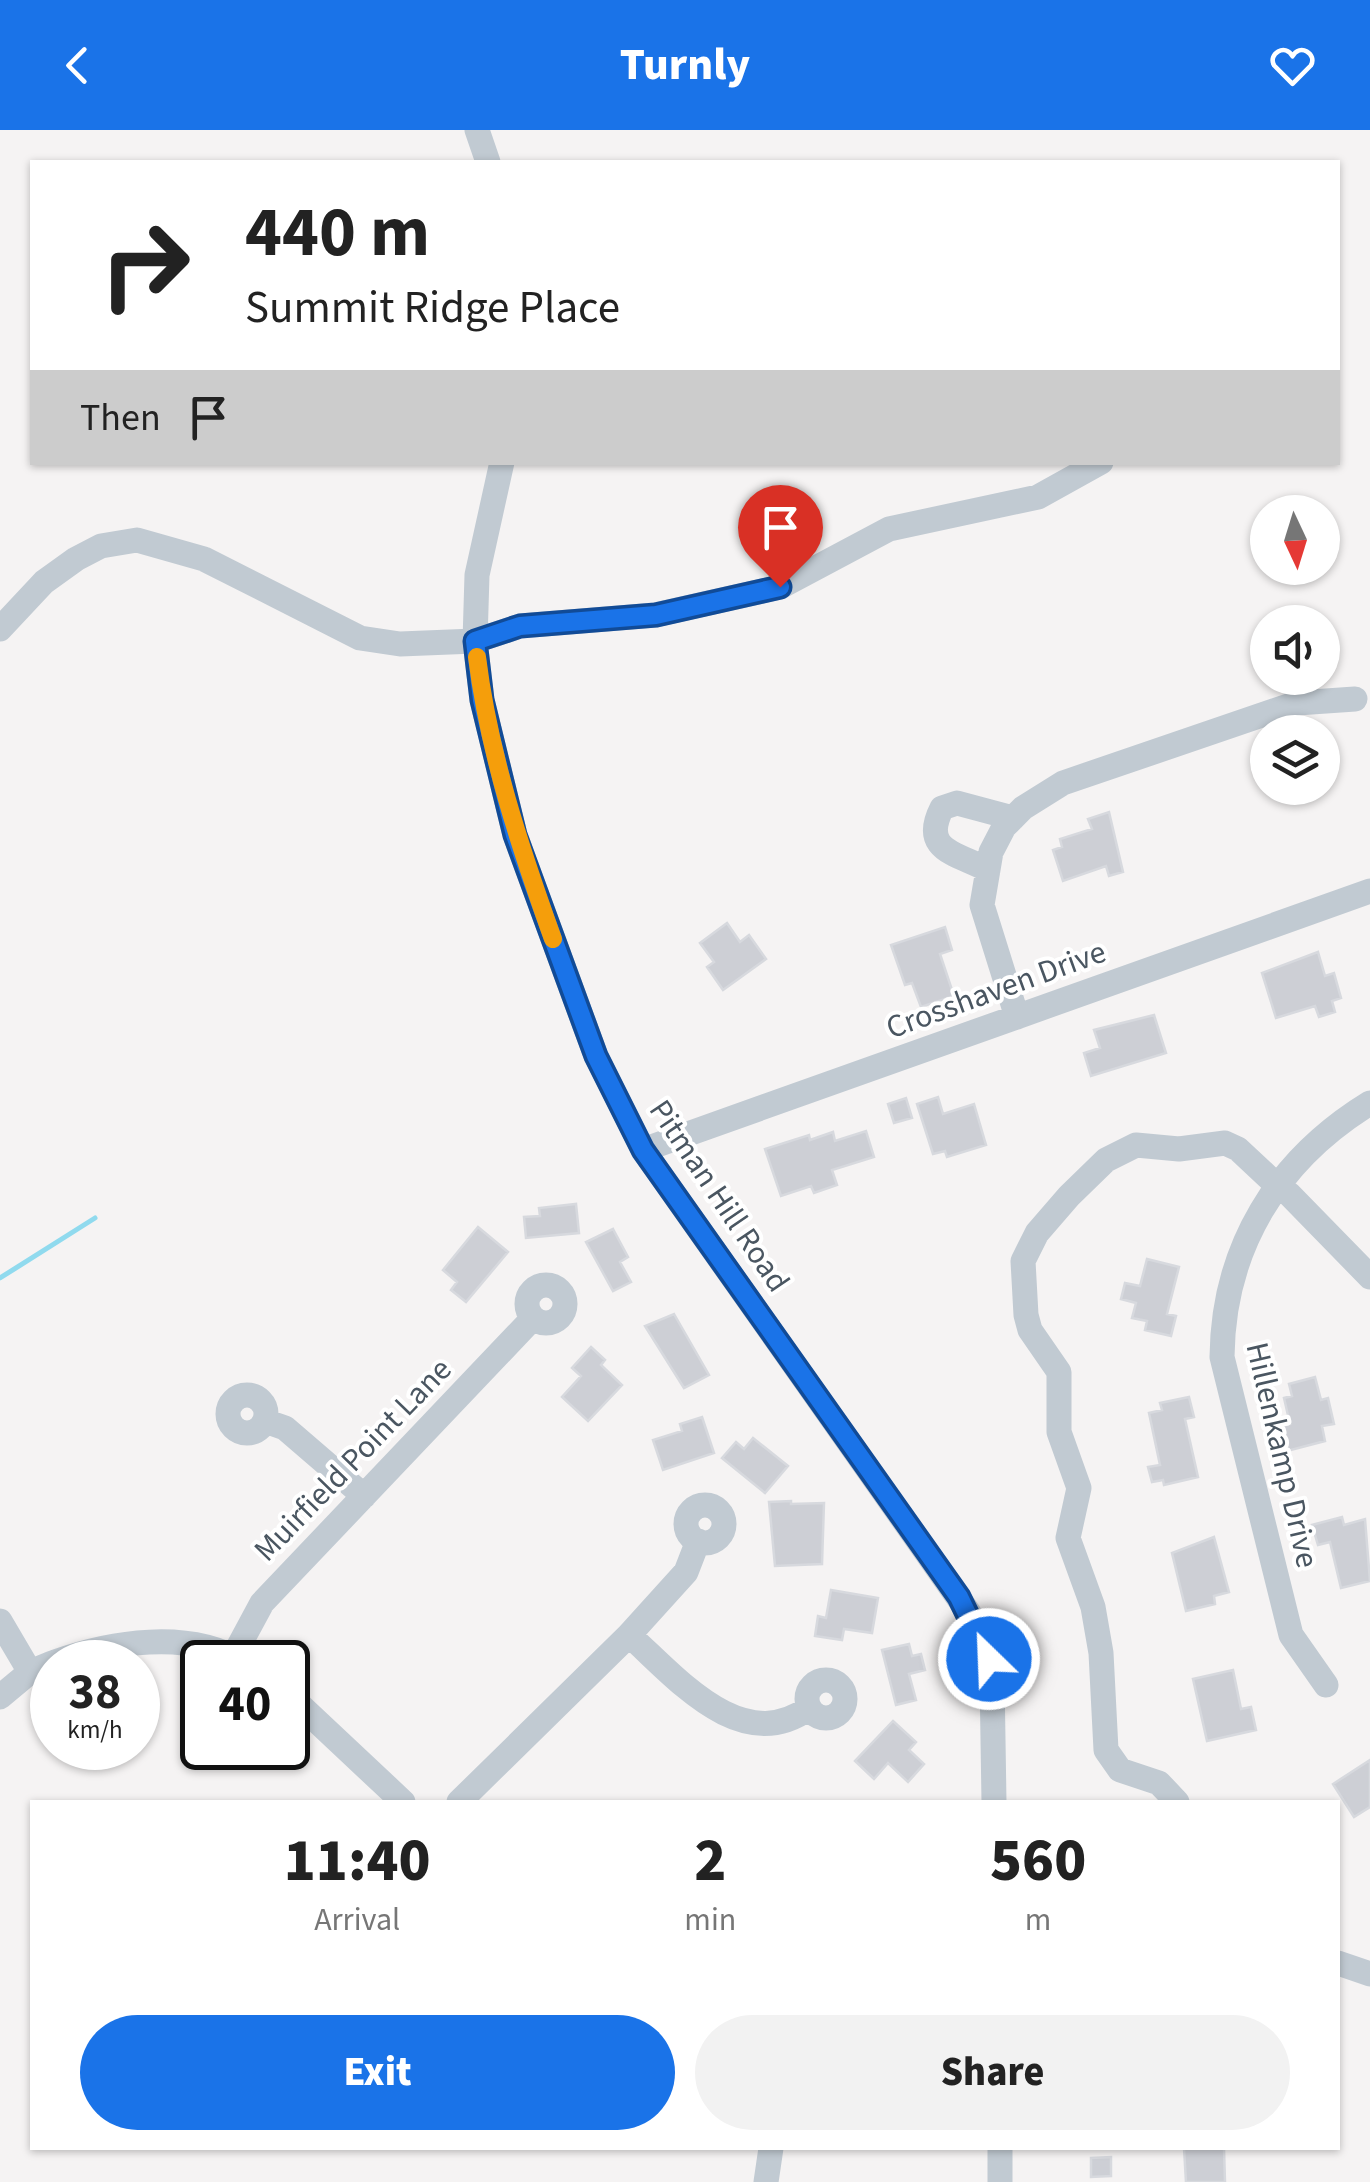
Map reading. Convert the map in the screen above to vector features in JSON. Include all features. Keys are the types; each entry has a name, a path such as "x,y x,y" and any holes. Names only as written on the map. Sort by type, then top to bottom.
{"street":[{"path":"477,130 487,160"},
{"name":"Pitman Hill Road","path":"501,465 477,575 475,641 482,700 515,835 596,1056 643,1150 969,1614 988,1649 994,1800"},
{"path":"0,629 44,582 76,559 101,546 136,540 204,560 360,638 400,644 475,641 520,626 656,615 780,587 888,529 1038,497 1096,465"},
{"path":"1017,1017 982,904 991,852 1012,818 1063,782 1297,702 1354,698"},
{"path":"988,870 948,852 936,841 934,825 942,808 957,803 1012,818"},
{"name":"Crosshaven Drive","path":"643,1150 1370,890"},
{"name":"Hillenkamp Drive","path":"1326,1685 1291,1634 1222,1358 1222,1310 1243,1241 1284,1179 1326,1130 1370,1103"},
{"path":"1175,1800 1160,1783 1120,1770 1106,1750 1101,1653 1093,1608 1068,1538 1078,1488 1059,1432 1059,1372 1030,1330 1022,1261 1036,1233 1106,1160 1136,1145 1179,1150 1225,1143 1238,1148 1370,1277"},
{"name":"Muirfield Point Lane","path":"246,1640 262,1603 533,1318"},
{"path":"265,1421 285,1428 364,1496"},
{"path":"462,1800 629,1635 686,1572 698,1541"},
{"path":"0,1621 30,1650"},
{"path":"629,1635 694,1696 722,1714 763,1724 793,1720 809,1708"},
{"path":"0,1697 30,1677"},
{"path":"310,1714 402,1800"},
{"path":"1340,1964 1370,1974"},
{"path":"766,2182 771,2150"},
{"path":"1000,2150 1000,2182"}],"building":[{"path":"1109,812 1123,872 1109,876 1106,866 1063,881 1053,850 1062,847 1060,839 1092,829 1088,819"},
{"path":"727,923 740,942 749,935 766,959 723,990 707,967 714,962 700,943"},
{"path":"945,927 952,950 940,954 954,996 921,1007 912,983 905,985 891,945"},
{"path":"1318,952 1325,976 1334,973 1341,998 1332,1001 1335,1012 1319,1017 1315,1006 1276,1018 1262,973"},
{"path":"1154,1015 1166,1053 1091,1076 1084,1053 1100,1048 1094,1030"},
{"path":"938,1097 943,1114 974,1104 986,1145 947,1157 945,1151 933,1154 917,1104"},
{"path":"906,1098 912,1118 894,1123 888,1104"},
{"path":"866,1131 874,1157 832,1170 837,1185 814,1193 811,1186 781,1196 765,1149 809,1135 810,1140 833,1132 835,1141"},
{"path":"576,1204 579,1233 526,1238 524,1217 540,1216 539,1208"},
{"path":"478,1227 508,1252 466,1302 451,1290 457,1282 443,1270"},
{"path":"613,1229 628,1257 620,1262 631,1282 613,1291 586,1242"},
{"path":"1147,1259 1179,1267 1167,1314 1176,1316 1171,1336 1145,1330 1147,1321 1132,1318 1136,1303 1121,1299 1125,1283 1140,1286"},
{"path":"674,1314 709,1375 684,1388 645,1326"},
{"path":"591,1347 605,1360 601,1365 622,1385 588,1421 562,1397 581,1376 572,1368"},
{"path":"1315,1377 1321,1400 1328,1398 1334,1424 1322,1426 1325,1441 1287,1451 1281,1426 1290,1424 1284,1398 1292,1396 1289,1384"},
{"path":"1189,1397 1194,1417 1185,1419 1198,1477 1164,1485 1163,1480 1152,1482 1148,1467 1160,1465 1149,1413 1162,1410 1160,1403"},
{"path":"702,1417 714,1453 663,1470 653,1440 682,1431 680,1424"},
{"path":"753,1438 788,1466 765,1493 722,1458 736,1442 744,1449"},
{"path":"769,1502 824,1503 822,1564 775,1566"},
{"path":"1342,1517 1344,1525 1365,1519 1370,1581 1341,1588 1330,1542 1318,1545 1312,1525"},
{"path":"1214,1537 1229,1592 1214,1596 1215,1604 1186,1611 1172,1553"},
{"path":"831,1590 878,1598 872,1633 844,1629 842,1640 815,1636 818,1616 826,1618"},
{"path":"909,1644 912,1656 921,1654 925,1670 909,1674 916,1700 896,1705 882,1650"},
{"path":"1233,1670 1241,1709 1251,1707 1256,1730 1207,1741 1193,1679"},
{"path":"893,1721 916,1742 909,1750 924,1764 908,1782 888,1763 874,1779 855,1761"},
{"path":"1370,1760 1370,1807 1354,1817 1333,1784"},
{"path":"1184,2150 1224,2150 1225,2182 1186,2182"},
{"path":"1111,2157 1111,2176 1091,2177 1091,2158"}],"waterway":[{"path":"0,1278 95,1218"}],"slow traffic":[{"path":"477,657 482,700 515,835 553,939"}],"route":[{"path":"780,587 656,615 520,626 475,641 482,700 515,835 596,1056 643,1150 959,1597 988,1649 989,1659"}]}
